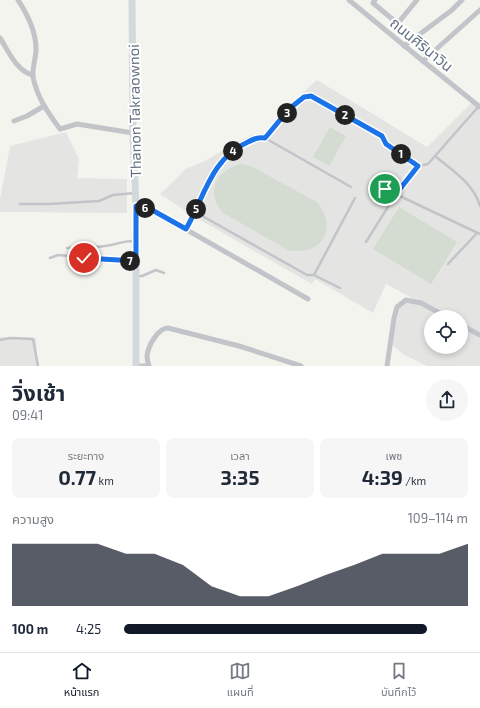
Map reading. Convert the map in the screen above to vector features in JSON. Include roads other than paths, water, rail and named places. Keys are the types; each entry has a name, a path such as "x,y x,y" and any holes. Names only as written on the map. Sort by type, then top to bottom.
{"street":[{"path":"18,0 32,24 35,35 36,50 33,75 40,100 60,129 77,124 132,133"},
{"name":"Thanon Takraownoi","path":"132,0 132,133 136,193 136,366"},
{"name":"ถนนศิรินาวิน","path":"349,0 480,106"},
{"path":"375,0 373,3 415,38"},
{"path":"398,23 417,0"},
{"path":"404,46 452,10 462,0"},
{"path":"423,61 480,10"},
{"path":"0,38 21,69 27,74 33,75"},
{"path":"14,121 27,116 44,106"},
{"path":"136,206 152,210 308,299"},
{"path":"387,366 394,318 398,307 406,300 420,303 434,310"},
{"path":"136,366 149,366 147,355 151,345 163,328 239,346 301,366"},
{"path":"468,329 480,335"}],"lane":[{"path":"265,138 294,105 304,97 311,96 382,136 386,144 418,166"},
{"path":"366,242 396,194 418,166 428,164 480,106"},
{"path":"186,229 216,169 227,156 241,145 258,137 265,138 351,187"},
{"path":"435,156 470,187 477,197 480,206"},
{"path":"385,189 479,234 448,264"},
{"path":"20,204 99,201 113,195 136,193"},
{"path":"314,275 355,198"},
{"path":"200,200 204,216"},
{"path":"195,212 307,275 314,275 340,288"},
{"path":"67,248 108,246 126,240 136,242"},
{"path":"50,258 58,256 136,261"},
{"path":"136,276 142,276 156,270 164,273"},
{"path":"0,340 10,338 33,339 38,366"}]}
